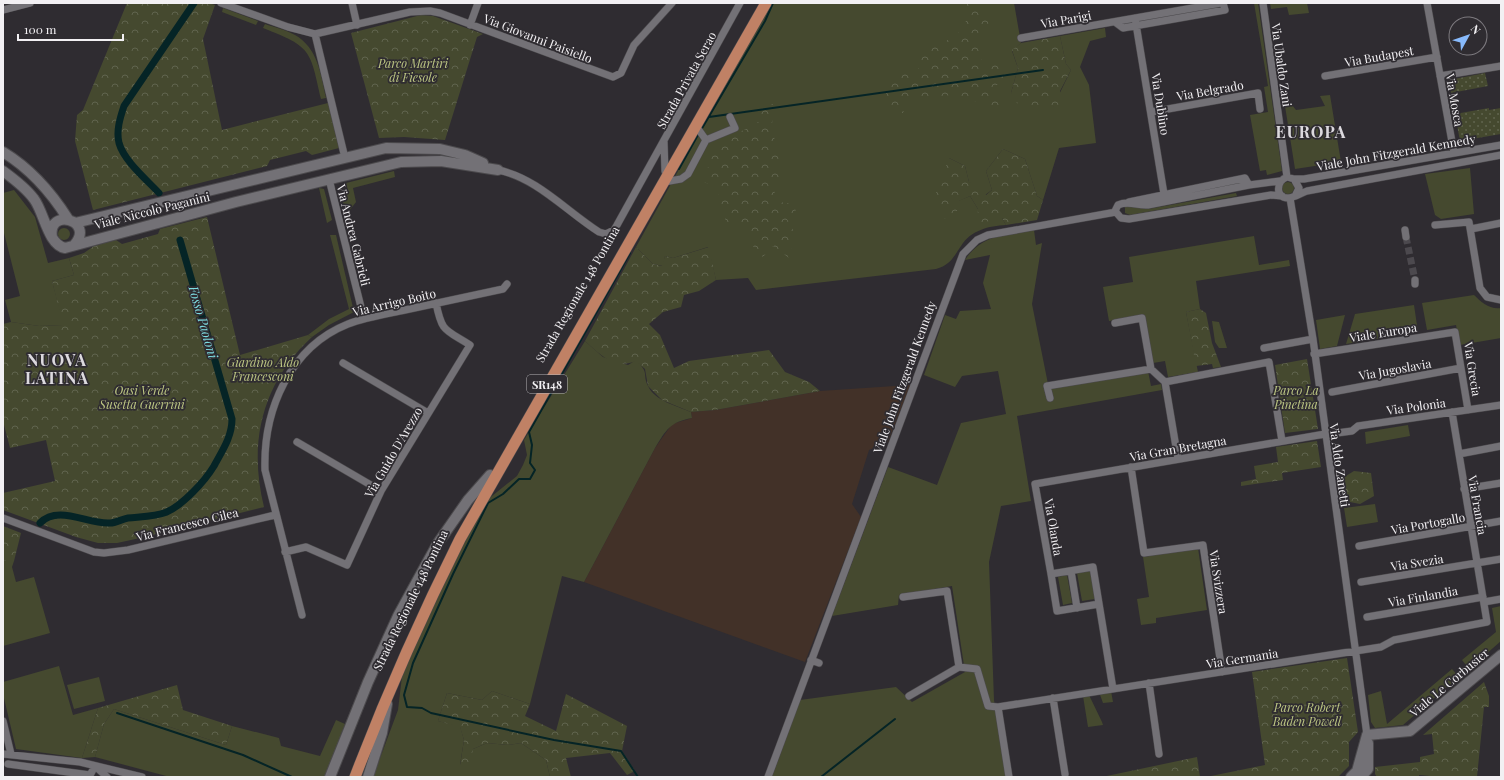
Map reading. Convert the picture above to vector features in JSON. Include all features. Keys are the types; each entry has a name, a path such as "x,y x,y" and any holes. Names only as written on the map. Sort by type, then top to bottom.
{"main road":[{"name":"Strada Regionale 148 Pontina","path":"355,777 392,683 428,602 460,539 664,176 758,3"},
{"name":"Strada Regionale 148 Pontina","path":"348,777 378,699 422,599 592,293 696,126 766,3"}],"street":[{"path":"3,10 30,3"},
{"path":"221,3 288,27 315,34 345,158"},
{"path":"352,3 357,25"},
{"path":"470,25 478,3"},
{"name":"Via Giovanni Paisiello","path":"315,34 410,12 425,11 440,13 613,77 621,73 634,45 672,3"},
{"name":"Strada Privata Serao","path":"664,176 664,142 740,3"},
{"name":"Via Parigi","path":"1021,38 1115,22 1123,28 1136,22 1175,15 1225,10 1222,3"},
{"name":"Via Ubaldo Zani","path":"1263,3 1287,179"},
{"name":"Via Mosca","path":"1427,3 1454,153"},
{"name":"Via Dublino","path":"1136,22 1164,194"},
{"name":"Via Budapest","path":"1325,76 1437,57"},
{"path":"1440,76 1501,66"},
{"name":"Via Belgrado","path":"1151,112 1258,93 1260,109"},
{"path":"664,176 681,179 688,174 705,138 735,128 730,117"},
{"path":"696,126 705,138"},
{"name":"Viale Niccolò Paganini","path":"498,170 433,160 410,161 236,202 75,244 69,247 62,247 55,243 52,237 52,228 56,222 62,220 72,221 232,186 383,149 416,148 445,150 515,175 531,184 596,230 606,234 611,232 617,225 664,142"},
{"name":"Viale John Fitzgerald Kennedy","path":"1128,202 1148,206 1249,185 1287,179 1304,179 1501,145"},
{"path":"383,149 386,166"},
{"path":"3,152 40,181 72,221"},
{"name":"Viale John Fitzgerald Kennedy","path":"1116,212 1121,218 1129,219 1271,196 1293,196 1307,191 1501,155"},
{"path":"3,172 19,183 32,197 41,211 52,237"},
{"name":"Viale John Fitzgerald Kennedy","path":"1116,212 1118,205 1164,194 1244,178 1249,185"},
{"path":"1282,196 1278,190 1287,179 1299,188 1293,196"},
{"name":"Via Andrea Gabrieli","path":"329,180 364,319"},
{"path":"232,186 236,202"},
{"name":"Via Aldo Zanetti","path":"1293,196 1367,735"},
{"name":"Viale John Fitzgerald Kennedy","path":"768,777 963,254 977,240 988,235 1116,212"},
{"name":"Viale Niccolò Paganini","path":"72,221 80,233 75,244"},
{"path":"1435,225 1469,222 1480,288 1487,297 1501,300"},
{"path":"1470,229 1501,223"},
{"name":"Via Arrigo Boito","path":"302,615 265,470 264,449 271,411 278,393 298,361 320,341 338,329 364,319 503,289 506,284"},
{"name":"Via Guido D'Arezzo","path":"285,552 306,547 348,565 381,491 470,345 444,328 440,323 436,303"},
{"path":"1115,323 1142,318 1151,369 1165,382 1178,459"},
{"name":"Viale Europa","path":"1314,354 1455,332"},
{"name":"Via Grecia","path":"1455,332 1468,410"},
{"path":"1264,348 1312,339"},
{"path":"1165,382 1269,362 1282,441"},
{"path":"343,363 428,413"},
{"name":"Via Jugoslavia","path":"1332,392 1461,368"},
{"path":"1050,398 1047,386 1151,369"},
{"name":"Via Polonia","path":"1337,433 1352,431 1358,426 1501,405"},
{"name":"Via Francia","path":"1452,412 1487,622"},
{"name":"Via Gran Bretagna","path":"1035,484 1325,434"},
{"path":"297,442 381,491"},
{"path":"1458,454 1501,446"},
{"name":"Via Svizzera","path":"1131,467 1144,552 1203,545 1222,672"},
{"path":"330,777 368,682 398,616 442,537 468,500 490,475"},
{"path":"1464,489 1501,483"},
{"name":"Via Olanda","path":"1035,484 1057,611 1099,604"},
{"name":"Via Francesco Cilea","path":"3,518 83,548 104,553 128,550 275,514"},
{"name":"Via Portogallo","path":"1359,546 1501,521"},
{"name":"Via Svezia","path":"1361,582 1501,559"},
{"name":"Via Olanda","path":"1051,574 1093,567 1113,689"},
{"name":"Via Olanda","path":"1071,571 1077,608"},
{"path":"903,597 947,591 959,667"},
{"path":"1483,599 1501,599"},
{"name":"Via Finlandia","path":"1367,617 1483,599"},
{"name":"Via Germania","path":"998,706 1381,647 1394,640 1487,622"},
{"name":"Viale Le Corbusier","path":"1367,735 1410,731 1501,655"},
{"path":"811,660 819,663"},
{"path":"909,696 959,667 977,669 988,706 998,706 1009,777"},
{"path":"368,777 382,734 392,683"},
{"path":"1149,683 1159,754"},
{"path":"1053,698 1065,774"},
{"path":"3,721 11,754"},
{"path":"1352,777 1357,771 1367,735"},
{"path":"1361,777 1368,769 1369,744 1367,735"},
{"path":"3,754 95,766 124,775 142,777"},
{"path":"8,764 90,776 95,766"},
{"path":"95,766 107,777"}],"shaded area":[{"path":"910,385 888,442 869,450 852,504 861,517 805,662 584,582 655,448 672,424 692,418 691,412 715,410 820,391"}],"green space":[{"path":"127,3 209,3 215,5 203,39 222,130 328,103 339,148 312,155 306,151 270,160 267,166 93,210 75,141 77,115 83,110"},
{"path":"771,3 1014,3 1021,43 1012,51 1018,68 1011,93 1044,107 1053,107 1071,70 1066,64 1060,36 1105,28 1106,37 1090,41 1080,67 1089,85 1096,143 1059,148 1043,200 1037,196 1025,159 1003,149 986,171 992,190 985,195 969,182 965,166 949,158 958,201 970,196 978,209 1002,218 1006,225 993,226 970,236 948,263 936,269 756,290 748,278 716,280 708,247 673,258 665,256 663,266 653,264 636,247"},
{"path":"963,3 975,3 991,21 976,35 982,62 1006,67 1006,81 990,88 991,93 1003,100 999,108 953,95 908,99 903,113 892,113 887,100 886,90 892,76 897,70 918,69 920,51 950,39 962,29 967,15"},
{"path":"1254,3 1258,3 1282,171 1267,175 1266,170 1260,171 1250,115 1268,112 1264,87 1268,86"},
{"path":"1270,3 1307,3 1309,13 1289,15 1287,7 1271,9"},
{"path":"223,8 258,21 256,25 222,12"},
{"name":"Parco Martiri di Fiesole","path":"421,15 433,16 483,34 477,37 445,140 404,137 379,138 351,33"},
{"path":"265,24 295,35 303,40 309,47 314,55 320,71 326,98 321,99 311,60 306,52 291,40 263,28"},
{"path":"1060,36 1066,64 1071,70 1060,91 1062,103 1053,107 1044,107 1039,112 1017,103 1011,93 1018,68 1012,50 1021,43"},
{"path":"1485,73 1488,86 1451,93 1449,80"},
{"path":"1330,95 1341,162 1295,169 1285,106 1292,105 1296,110 1325,106 1320,96"},
{"path":"773,104 772,127 784,183 768,177 779,202 794,204 798,219 787,219 794,232 789,258 773,246 763,257 755,250 743,224 727,228 718,188 704,182 713,148 725,135 742,131 758,122 762,105"},
{"path":"1489,108 1489,110 1501,108 1501,134 1460,141 1455,114"},
{"path":"1003,149 1025,159 1037,196 1043,200 1037,220 1006,225 1002,218 977,224 978,209 970,196 959,201 956,216 942,219 936,193 949,158 965,166 969,182 980,184 986,195 992,190 986,171"},
{"path":"1470,168 1474,214 1441,219 1435,215 1425,174"},
{"path":"394,171 395,177 353,188 356,202 346,215 340,191 346,183"},
{"path":"1288,182 1292,184 1294,188 1292,192 1288,194 1284,192 1282,188 1284,184"},
{"path":"319,188 324,189 332,220 327,223"},
{"path":"14,190 35,217 48,263 69,258 74,275 52,281 64,325 39,326 11,322 5,300 20,296 3,229 3,193"},
{"path":"1236,193 1237,196 1130,215 1125,213 1125,206 1148,209"},
{"name":"Oasi Verde Susetta Guerrini","path":"207,217 240,355 308,335 312,337 295,355 281,374 263,415 259,437 258,459 259,483 264,507 117,543 98,543 76,537 3,510 3,493 55,481 46,440 10,448 3,421 3,324 11,322 39,326 63,325 52,281 74,275 69,258 84,253 94,246 116,240 122,244 158,234 160,229"},
{"path":"62,228 66,228 70,234 66,240 62,240 58,236 58,232"},
{"path":"1034,230 1036,245 1042,243 1032,304 1049,389 1148,371 1151,386 1161,384 1162,390 1017,416 1031,501 1001,506 989,562 994,700 1006,777 772,777 800,700 896,687 912,702 965,672 952,586 899,595 898,605 832,616 888,467 937,485 961,423 1006,414 998,371 962,376 955,387 924,375 945,315 956,319 960,311 991,309 983,283 990,255 965,260 972,251 987,240 1004,235"},
{"path":"330,235 336,235 354,312 329,325 312,337 308,335 329,319 349,309"},
{"path":"1254,236 1259,265 1289,260 1290,266 1196,281 1200,309 1186,312 1198,372 1168,377 1165,361 1153,363 1145,316 1109,321 1103,287 1133,282 1129,257"},
{"path":"636,247 653,264 662,266 665,256 673,258 709,247 716,280 699,291 684,295 681,307 663,312 649,324 660,335 674,368 689,361 769,350 785,372 809,382 820,391 715,410 691,412 662,400 648,386 645,369 636,361 621,364 608,360 602,356 585,341"},
{"path":"1474,295 1489,307 1501,308 1501,338 1460,345 1456,325 1427,330 1422,303"},
{"path":"1414,305 1418,332 1346,344 1355,314"},
{"path":"1200,309 1206,313 1212,343 1221,367 1213,368 1212,364 1196,366 1186,312"},
{"path":"1345,315 1337,346 1320,349 1316,320"},
{"path":"1212,321 1219,322 1227,348 1219,348 1215,342"},
{"path":"585,341 603,357 628,365 636,360 643,368 646,382 651,391 661,399 691,412 692,418 678,422 669,428 662,436 584,582 562,576 530,704 492,691 482,700 447,693 438,721 460,726 464,740 460,765 473,749 487,743 508,745 521,743 546,760 550,777 373,777 398,710 403,668 445,578 487,500 517,476 527,455 524,440"},
{"name":"Parco La Pinetina","path":"1307,359 1318,429 1285,433 1275,365"},
{"path":"1408,425 1410,436 1366,444 1365,432"},
{"path":"1317,441 1321,467 1282,473 1283,480 1241,486 1241,482 1256,479 1254,466 1278,462 1276,447"},
{"path":"1354,471 1371,473 1374,496 1360,504 1345,501 1341,479"},
{"path":"1375,504 1378,522 1347,527 1344,508"},
{"path":"3,526 21,533 14,561 3,561"},
{"path":"1198,548 1207,610 1156,618 1156,623 1141,625 1137,599 1149,597 1143,557"},
{"path":"3,561 14,561 12,567 16,582 34,577 50,633 3,646"},
{"path":"1091,571 1095,599 1082,601 1077,573"},
{"path":"1067,575 1072,603 1063,605 1058,577"},
{"path":"1501,606 1501,641 1469,669 1462,660 1496,632 1492,608"},
{"name":"Parco Robert Baden Powell","path":"1347,658 1358,732 1349,742 1349,766 1338,777 1206,777 1265,765 1252,672"},
{"path":"59,666 73,715 98,708 82,758 16,749 3,694 3,682"},
{"path":"1452,669 1459,677 1403,725 1375,728 1371,722 1368,695 1381,691 1387,724"},
{"path":"99,677 105,701 74,709 67,685"},
{"path":"1484,682 1489,696 1489,707 1484,707 1477,777 1441,777 1419,775 1419,777 1377,777 1375,774 1375,767 1420,762 1420,757 1434,754 1432,734 1423,735"},
{"path":"177,685 183,710 232,726 226,745 114,709 104,724 95,757 82,758 98,708"},
{"path":"492,691 530,704 525,716 556,731 566,694 627,726 622,751 635,771 627,775 610,753 566,758 571,777 550,777 546,760 521,743 508,745 487,743 473,749 470,767 460,766 464,740 460,727 438,721 447,693 482,700"},
{"path":"1111,691 1113,702 1103,703 1099,692"},
{"path":"1089,695 1103,725 1088,727 1083,696"},
{"path":"114,709 226,745 232,726 279,738 281,746 320,756 336,720 345,724 325,777 170,777 95,757 104,724"},
{"path":"1197,757 1200,777 1102,777"}],"waterway":[{"name":"Fosso Paoloni","path":"159,193 126,157 119,143 119,124 124,106 194,3"},
{"path":"701,130 765,21 773,3"},
{"path":"709,117 1043,70"},
{"path":"679,169 699,133"},
{"name":"Fosso Paoloni","path":"40,523 47,518 56,515 65,515 102,523 110,523 128,518 164,513 177,506 199,486 212,470 223,449 232,426 232,419 180,240"},
{"path":"630,253 529,432 532,445 530,463 535,470 530,479 519,479 503,494 488,503 453,574 413,663 404,695 407,707 422,708 431,713 554,740 621,751 638,777"},
{"path":"117,713 243,755 292,777"},
{"path":"821,777 895,719"}],"tunnel":[{"path":"1406,237 1415,280"}],"district":[{"name":"EUROPA","path":"1311,131"},
{"name":"NUOVA LATINA","path":"57,368"}],"park label":[{"name":"Giardino Aldo Francesconi","path":"263,369"}]}
